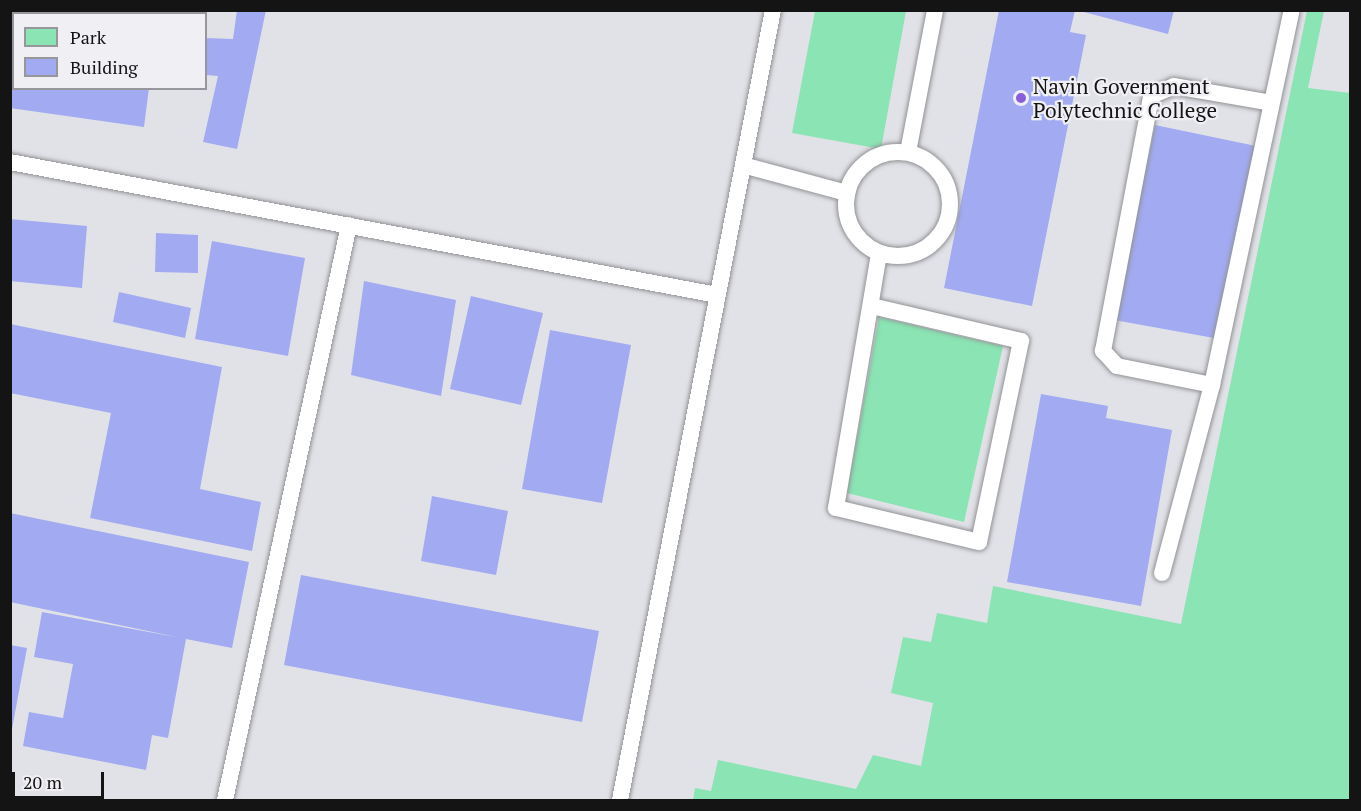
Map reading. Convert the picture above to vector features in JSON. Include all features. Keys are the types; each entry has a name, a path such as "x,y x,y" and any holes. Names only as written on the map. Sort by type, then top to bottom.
{"lane":[{"path":"620,801 773,10"},
{"path":"908,152 935,10"},
{"path":"1162,573 1212,385 1292,10"},
{"path":"1212,385 1117,366 1103,351 1151,96 1174,86 1271,103"},
{"path":"891,152 908,152 924,158 938,169 947,184 951,201 949,219 942,234 930,247 914,254 896,257 879,253 867,246 849,223 847,194 858,172 876,156 891,152"},
{"path":"10,162 717,295"},
{"path":"742,165 847,194"},
{"path":"225,801 349,225"},
{"path":"872,306 1021,341 979,542 836,508 872,306 879,253"}],"green space":[{"path":"815,11 906,11 881,149 792,133"},
{"path":"1307,11 1324,11 1308,88 1350,93 1350,800 693,800 695,788 711,791 718,760 856,789 873,755 921,766 933,703 891,693 903,637 931,642 937,613 987,623 993,586 1181,624"},
{"path":"879,317 1003,346 964,522 847,493"}],"building":[{"path":"10,10 160,10 160,12 12,12 12,90 149,90 144,127 10,108"},
{"path":"237,10 266,10 237,149 203,142 218,76 207,75 207,38 233,39"},
{"path":"999,10 1075,10 1070,32 1086,35 1032,306 944,288"},
{"path":"1076,10 1174,10 1168,34"},
{"path":"1155,125 1256,146 1214,338 1114,320"},
{"path":"10,219 87,226 82,288 10,281"},
{"path":"156,233 198,235 198,273 155,272"},
{"path":"212,241 305,258 288,356 195,339"},
{"path":"364,281 456,300 441,396 351,375"},
{"path":"119,292 191,308 185,338 113,322"},
{"path":"471,296 543,313 521,405 450,389"},
{"path":"10,324 222,367 200,489 261,502 252,551 90,518 111,413 10,393"},
{"path":"550,330 631,345 602,503 522,489"},
{"path":"1041,394 1108,406 1106,418 1172,430 1141,606 1007,582"},
{"path":"432,496 508,511 496,575 421,561"},
{"path":"10,513 249,562 232,648 186,639 168,738 152,735 146,770 23,746 29,712 63,718 73,664 34,657 42,612 181,638 10,602"},
{"path":"301,575 599,631 582,722 284,665"},
{"path":"10,645 27,648 12,729 10,729"}],"place":[{"name":"Navin Government Polytechnic College","path":"1021,98"}]}
